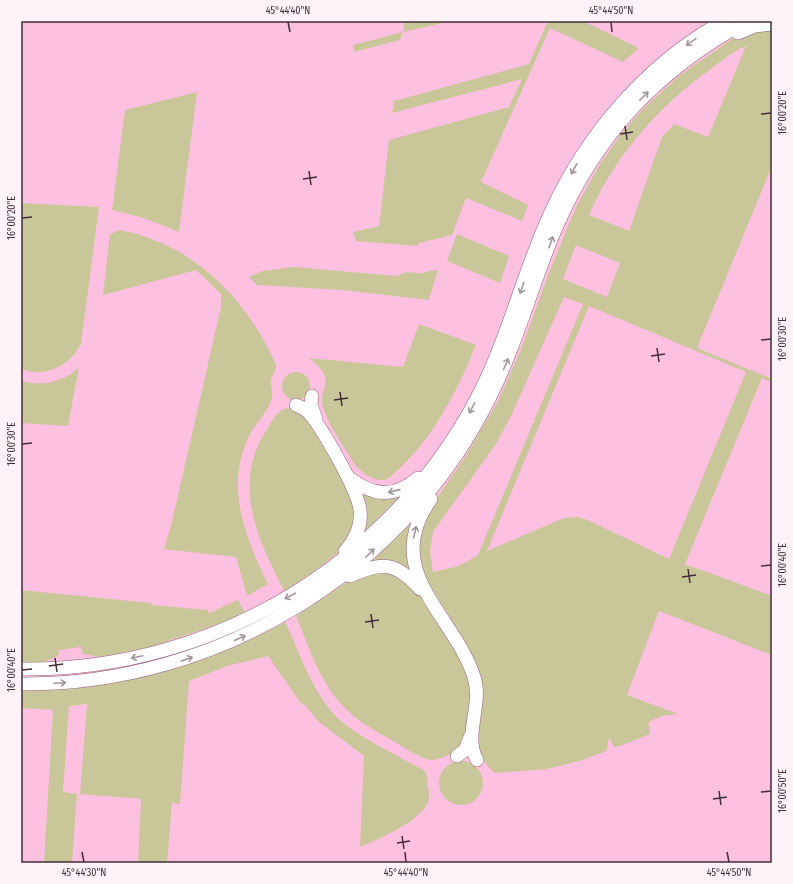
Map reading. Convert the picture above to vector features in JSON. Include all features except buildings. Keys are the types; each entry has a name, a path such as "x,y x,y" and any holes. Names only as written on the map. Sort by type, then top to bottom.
{"highway":[{"path":"326,581 402,505 438,462 465,420 499,352 551,211 577,163 595,137 627,96 675,54 724,21"},
{"path":"21,684 64,683 100,679 134,673 185,659 239,639 266,625 326,581 365,558 405,518 436,482 468,436 490,398 506,363 555,232 579,182 609,136 632,109 685,60 705,45 747,21"},
{"path":"685,60 702,54 745,29 772,24"},
{"path":"312,396 312,409 318,424 347,476 360,509 359,528 355,538 326,581"},
{"path":"296,405 308,412 318,424"},
{"path":"427,597 415,567 413,545 415,533 421,515 459,460 468,436"},
{"path":"347,476 366,489 374,492 391,492 411,484 438,462"},
{"path":"21,669 55,669 99,664 165,650 201,638 237,623 299,592 326,581 365,569 386,566 402,571 427,597 466,657 475,678 477,702 473,730 473,750 477,760"},
{"path":"457,756 465,750 473,730"}],"shaded area":[{"path":"404,21 452,21 403,32"},
{"path":"548,21 583,21 639,48 623,62 550,28 481,182 528,205 522,221 466,198 452,235 419,243 417,246 356,241 353,232 379,226 389,140 509,107 522,79 392,113 394,101 529,64"},
{"path":"772,27 772,166 697,348 772,379 772,382 762,378 685,564 772,596 772,655 659,611 627,695 678,714 661,716 649,722 650,734 617,747 614,747 609,737 607,751 579,761 547,769 495,773 490,769 476,750 481,695 423,580 417,539 434,502 463,460 497,403 520,352 548,275 576,207 600,164 622,133 643,109 680,75 735,37","holes":["746,46 708,137 674,124 662,137 629,231 589,215 612,172 640,133 657,115 693,83 741,48","576,245 620,263 607,297 563,279","564,297 583,304 478,555 459,566 433,572 430,551 433,532 496,444 512,414","589,306 746,372 669,559 588,520 577,517 564,518 487,551"]},
{"path":"403,32 400,40 354,52 353,45"},
{"path":"197,92 179,232 144,218 112,210 125,110"},
{"path":"21,203 99,207 81,344 76,352 64,364 48,371 39,372 21,369"},
{"path":"120,230 163,244 200,266 217,280 246,313 259,332 276,365 271,379 271,401 250,434 242,453 239,472 238,491 245,529 268,584 247,596 236,557 164,549 171,526 221,307 221,294 196,270 103,295 110,234"},
{"path":"457,234 509,256 500,283 447,261"},
{"path":"293,267 397,276 409,272 422,273 438,270 429,300 342,290 257,285 249,277 263,271"},
{"path":"419,324 476,345 444,412 423,442 412,456 390,477 384,480 372,478 364,474 355,465 334,432 322,402 325,385 324,373 309,358 403,367"},
{"path":"79,367 68,426 21,423 21,381 29,383 52,382 60,380"},
{"path":"296,372 302,373 306,376 309,380 309,392 306,396 302,399 296,400 290,399 286,396 283,392 282,386 283,380 286,376 290,373"},
{"path":"291,408 308,418 347,486 357,518 342,550 313,572 284,591 257,530 249,489 251,468 257,447 275,416 280,411"},
{"path":"357,489 403,493 362,534"},
{"path":"415,518 413,575 369,564"},
{"path":"389,570 417,590 455,647 470,681 469,729 460,751 438,759 426,759 412,752 366,725 352,715 340,703 320,673 296,616 350,580"},
{"path":"21,590 151,603 152,605 207,610 209,613 238,600 245,612 233,619 151,647 101,657 83,654 81,647 59,650 58,656 41,663 21,663"},
{"path":"285,622 308,674 331,711 351,729 382,748 425,771 429,798 424,809 417,816 398,829 360,847 364,756 318,721 304,704 302,705 268,656 227,666 189,681 180,804 172,803 167,863 138,863 141,799 80,794 87,704 69,706 63,792 77,794 72,863 44,863 53,710 21,708 21,691 56,690 91,686 124,681 157,673 222,652"},
{"path":"457,761 465,761 477,767 483,779 483,787 477,799 465,805 457,805 445,799 439,787 439,779 445,767"}]}
